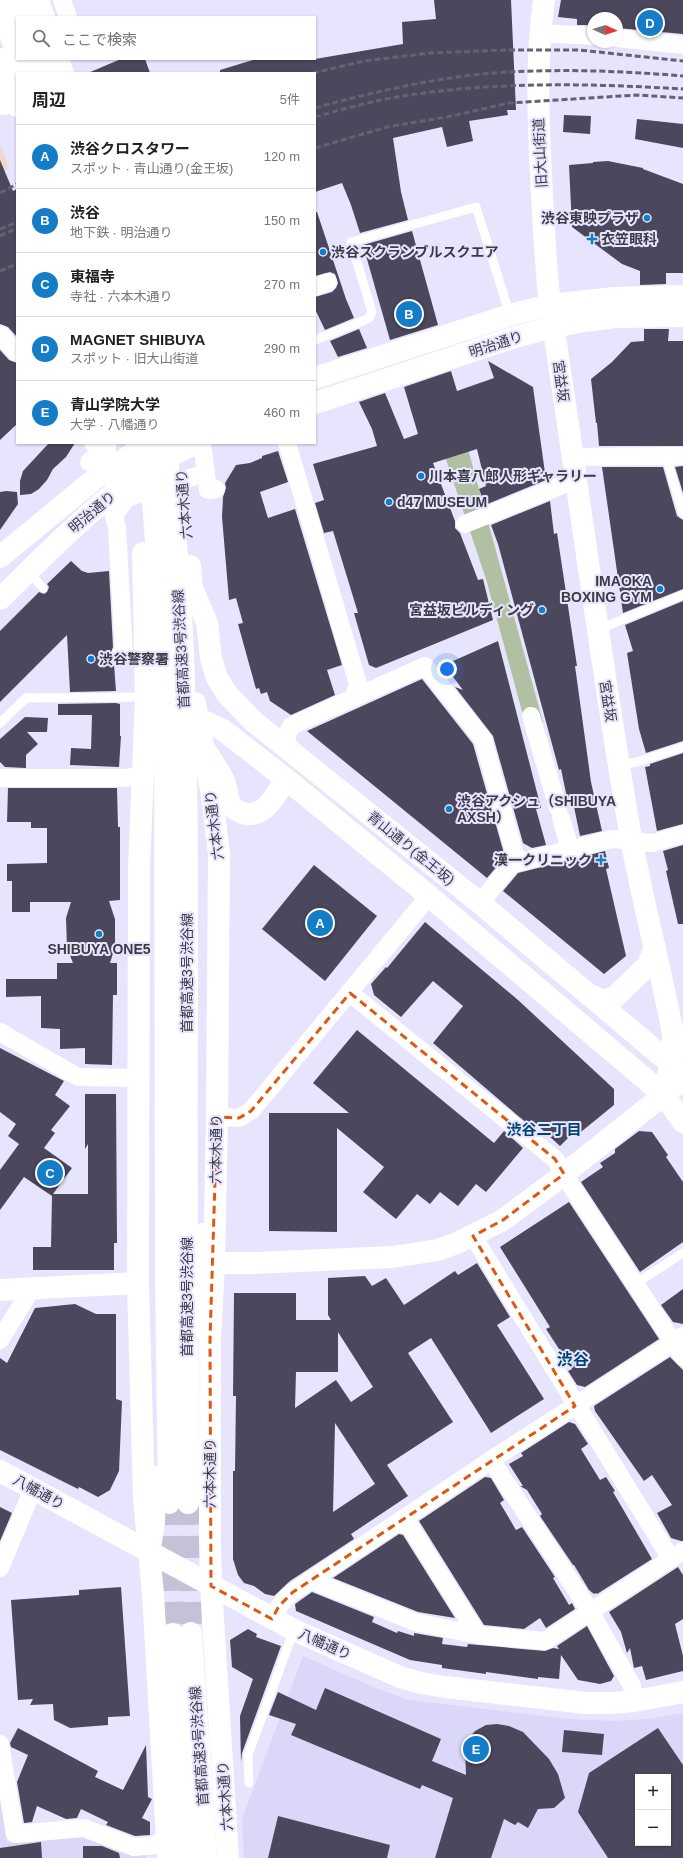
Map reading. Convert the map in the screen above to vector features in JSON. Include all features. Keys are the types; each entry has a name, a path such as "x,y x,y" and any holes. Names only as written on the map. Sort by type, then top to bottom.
{"main road":[{"path":"0,0 16,44"},
{"path":"18,0 24,16"},
{"path":"38,0 44,16"},
{"name":"旧大山街道","path":"544,0 540,33 537,108 545,259 550,305"},
{"path":"0,6 16,51"},
{"path":"0,60 7,101"},
{"path":"20,60 26,72"},
{"path":"38,60 44,72"},
{"name":"明治通り","path":"316,403 511,327 550,305 614,298 683,296"},
{"name":"宮益坂","path":"550,305 597,630 619,765 632,840 673,1034 673,1051 679,1072"},
{"name":"明治通り","path":"316,378 511,327 553,327 615,317 683,316"},
{"path":"139,445 136,478 144,571 146,697 139,868 139,1078 169,1282 156,1435 154,1523 149,1553 168,1858"},
{"name":"明治通り","path":"0,557 96,478 139,445"},
{"name":"首都高速3号渋谷線","path":"139,445 152,487 165,667 169,1282 178,1503"},
{"name":"明治通り","path":"0,599 94,508 180,445"},
{"name":"六本木通り","path":"180,445 192,588 186,622 191,678 212,795 219,870 217,1117 214,1264 210,1340 211,1586 228,1858"},
{"name":"首都高速3号渋谷線","path":"169,1282 187,864 183,668 172,500 180,445"},
{"name":"青山通り(金王坂)","path":"192,588 207,623 211,658 217,678 227,694 240,709 290,751 480,903 590,994 679,1072"},
{"name":"青山通り(金王坂)","path":"146,697 148,704 152,708 197,718 223,730 286,779 429,896 664,1094 683,1122"},
{"path":"202,745 224,780 228,800 231,806 242,813 255,813 261,810 270,802 286,779"},
{"path":"143,776 174,775 195,783 212,795"},
{"path":"590,994 602,1000 614,998 648,965 655,947"},
{"path":"214,1264 393,1256 438,1250 473,1236 503,1220 564,1174 664,1094 679,1072"},
{"path":"0,1290 169,1282"},
{"path":"169,1282 210,1340"},
{"name":"八幡通り","path":"0,1471 272,1619 400,1677 420,1683 499,1694 586,1702 611,1703 634,1701 683,1692"},
{"name":"首都高速3号渋谷線","path":"188,1858 182,1634 206,1858"}],"street":[{"path":"62,0 68,16"},
{"path":"540,33 587,36"},
{"path":"623,39 683,44"},
{"path":"31,72 66,65"},
{"path":"0,82 16,77"},
{"path":"0,334 10,353"},
{"path":"10,353 16,342"},
{"path":"102,444 112,478 127,498"},
{"path":"89,462 102,444"},
{"path":"202,444 208,490 216,489"},
{"path":"287,444 358,684 354,697"},
{"path":"572,456 674,456"},
{"path":"122,654 117,528 114,516 127,498 206,473"},
{"path":"465,524 575,480"},
{"path":"290,751 286,737 291,726 425,666 483,739 517,862"},
{"path":"531,716 570,849"},
{"path":"0,778 124,778 143,776"},
{"path":"480,903 512,864 517,862 612,839 654,843 683,834"},
{"path":"217,1117 239,1118 251,1111 429,896"},
{"path":"272,1619 285,1598 310,1580 575,1406 680,1345 635,1284 555,1159 350,993"},
{"path":"0,1032 78,1077 139,1078"},
{"path":"310,1580 415,1622 478,1635 545,1641 677,1555 575,1406 473,1236"},
{"path":"0,1340 32,1288"},
{"path":"491,1460 590,1612 632,1686 634,1701"},
{"path":"0,1568 33,1490"},
{"path":"397,1523 408,1526 478,1635"},
{"path":"0,1744 15,1834 84,1828 134,1846 157,1845 167,1834"}],"lane":[{"path":"316,340 363,321 369,318 372,312 351,242 476,207 511,327"},
{"path":"674,456 683,514"},
{"path":"28,572 43,588"},
{"path":"597,630 683,595"},
{"path":"0,723 26,698 146,697"},
{"path":"619,765 637,762 683,747"},
{"path":"635,1284 683,1253"},
{"path":"249,1783 248,1755 294,1630"}],"highlighted area":[{"path":"350,993 555,1159 564,1174 503,1220 473,1236 575,1406 293,1592 279,1606 272,1619 211,1586 210,1340 217,1117 239,1118 251,1111"}],"shaded area":[{"path":"0,144 9,168 0,173"},
{"path":"303,1656 378,1689 409,1700 568,1719 615,1721 647,1719 683,1713 683,1858 244,1858 242,1819"},
{"path":"0,1797 7,1842 84,1833 144,1853 146,1858 0,1858"}],"green space":[{"path":"454,398 543,722 526,726 486,579 426,400"}],"building":[{"path":"434,0 511,0 516,110 507,110 508,115 469,121 473,141 447,147 442,127 393,138 401,192 408,220 360,233 342,183 316,192 316,72 220,72 220,70 253,60 316,60 403,44 402,22 436,19"},
{"path":"561,0 683,0 683,34 623,29 623,12 587,12 587,25 577,25 577,19 558,17"},
{"path":"119,60 145,60 150,72 90,72"},
{"path":"564,115 591,116 590,134 563,132"},
{"path":"637,119 683,124 683,148 635,139"},
{"path":"0,160 13,191 16,190 16,336 8,327 0,324"},
{"path":"608,161 643,168 683,184 683,273 666,273 666,284 640,285 640,271 622,264 572,227 569,165"},
{"name":"渋谷スクランブルスクエア","path":"316,212 354,318 325,330 316,311 316,297 332,292 336,288 338,283 335,274 330,272 316,276"},
{"path":"412,231 438,325 390,340 363,245"},
{"path":"359,329 367,348 338,357 330,341"},
{"path":"644,329 669,329 668,341 683,341 683,446 599,446 591,379 612,362 631,342 644,341"},
{"path":"0,350 9,360 16,363 16,425 0,440"},
{"path":"488,361 533,387 546,480 485,505 479,489 486,486 477,449 433,463 455,521 455,528 460,533 478,580 483,579 493,620 376,668 369,665 354,613 358,613 333,531 324,533 315,503 324,500 313,464 377,446 372,429 359,402 385,393 404,439 418,434 404,387 451,371 457,391 494,378"},
{"path":"48,444 74,444 66,457 53,469 47,480 39,489 31,494 20,495 20,481 23,471"},
{"path":"278,451 288,482 260,492 268,518 295,509 342,665 327,670 335,695 291,715 270,701 267,692 261,694 259,688 256,689 238,624 243,623 236,598 229,600 222,517 223,497 226,488 225,483 236,465 250,463 262,458 262,456"},
{"path":"683,466 683,493 675,467"},
{"path":"602,467 663,467 677,516 683,520 683,589 623,613"},
{"path":"0,492 17,492 18,504 0,530"},
{"path":"550,501 554,534 557,533 577,666 575,666 591,782 602,831 580,836 573,802 568,803 561,769 559,770 498,544 491,525"},
{"name":"渋谷警察署","path":"71,561 82,571 88,573 109,571 113,647 110,655 114,664 116,691 70,692 67,635 0,702 0,631 39,592 44,594 47,592 49,587 47,584"},
{"path":"683,601 683,741 646,753 639,729 627,653 633,651 625,625"},
{"path":"498,641 541,808 536,809 546,845 532,848 523,843 493,736 455,687 463,690 444,665"},
{"name":"渋谷アクシュ（SHIBUYA AXSH）","path":"422,679 473,744 505,857 487,878 307,731"},
{"path":"58,704 120,704 121,736 119,767 70,765 71,748 91,749 92,715 58,715"},
{"path":"25,717 48,718 47,732 27,732 38,744 26,755 26,768 5,767 0,762 0,739"},
{"path":"683,753 683,824 657,831 645,767"},
{"path":"8,788 117,788 118,827 120,827 120,900 109,901 115,919 115,947 110,963 117,963 117,995 113,995 112,1065 85,1064 85,1048 60,1049 60,1029 41,1028 41,996 6,997 6,979 57,979 57,963 73,963 67,948 66,918 71,902 30,902 30,912 12,912 12,881 7,881 7,864 47,863 47,828 31,828 31,822 7,822"},
{"path":"683,845 683,924 678,924 663,851"},
{"path":"605,851 609,868 606,869 626,956 604,974 503,891 518,873"},
{"path":"314,865 377,916 325,981 262,929"},
{"path":"425,922 518,1000 614,1089 614,1105 576,1136 573,1133 560,1146 536,1124 533,1128 433,1043 463,1006 433,981 401,1017 374,995 371,984 386,967 387,968"},
{"path":"357,1030 494,1143 504,1131 523,1148 486,1192 476,1184 458,1206 440,1192 430,1204 417,1194 396,1219 363,1192 384,1167 337,1128 337,1232 269,1231 269,1113 349,1113 313,1083"},
{"path":"0,1048 64,1081 55,1095 70,1106 51,1130 55,1133 44,1148 72,1168 53,1194 88,1194 88,1144 85,1149 85,1094 116,1094 117,1243 114,1243 114,1270 33,1270 33,1247 51,1247 52,1196 24,1177 0,1210 0,1170 19,1144 8,1136 16,1124 0,1112"},
{"path":"639,1131 652,1132 668,1155 666,1157 683,1182 683,1242 640,1272 581,1182 603,1167 600,1163 615,1153 615,1149"},
{"path":"569,1202 659,1339 585,1387 577,1385 568,1371 572,1369 546,1329 550,1327 500,1247"},
{"path":"477,1263 510,1317 497,1325 544,1399 491,1433 431,1338 408,1353 453,1422 387,1465 408,1496 351,1534 354,1539 290,1581 274,1596 265,1594 254,1586 244,1583 238,1575 233,1559 233,1471 235,1471 236,1396 233,1396 234,1293 296,1293 296,1320 331,1320 328,1315 328,1278 365,1276 372,1286 386,1278 404,1305 455,1271 458,1275","holes":["338,1332 373,1387 351,1402 336,1380 295,1408 296,1372 338,1372","335,1423 375,1484 333,1512"]},
{"path":"683,1289 683,1324 673,1322 661,1305"},
{"path":"75,1304 96,1314 116,1314 116,1399 122,1401 119,1471 110,1490 98,1497 79,1487 78,1489 0,1450 0,1358 7,1363 35,1308"},
{"path":"670,1357 683,1370 683,1541 671,1538 657,1513 672,1505 652,1475 644,1481 595,1411 594,1406"},
{"path":"569,1422 575,1424 588,1444 581,1449 600,1480 606,1477 615,1491 613,1492 652,1559 597,1594 594,1594 589,1590 574,1565 540,1516 542,1514 527,1490 520,1486 523,1486 509,1464 523,1456 521,1453"},
{"path":"485,1477 491,1478 504,1500 500,1503 516,1530 522,1527 555,1577 553,1578 569,1605 572,1603 575,1609 546,1628 540,1618 524,1629 484,1625 419,1521"},
{"path":"0,1507 12,1513 0,1541"},
{"path":"399,1534 403,1535 455,1618 418,1612 333,1578"},
{"path":"678,1567 683,1575 683,1619 675,1624 683,1656 683,1671 646,1680 642,1666 634,1668 630,1648 627,1653 621,1632 609,1612"},
{"path":"121,1587 130,1716 108,1717 108,1725 70,1728 54,1720 53,1704 30,1705 33,1699 18,1700 11,1600 79,1595 79,1590"},
{"path":"312,1592 374,1617 372,1622 397,1633 398,1631 414,1636 414,1633 443,1638 442,1644 467,1647 468,1644 545,1651 553,1648 559,1649 557,1646 587,1626 614,1676 611,1681 600,1684 578,1680 561,1655 559,1679 538,1677 538,1679 486,1672 486,1674 442,1668 442,1665 410,1660 296,1611 295,1604"},
{"path":"248,1629 257,1634 256,1637 281,1646 242,1753 241,1762 240,1716 253,1679 232,1667 230,1640"},
{"path":"325,1688 441,1739 432,1761 466,1775 465,1747 469,1738 475,1731 486,1725 497,1724 509,1726 523,1732 549,1759 558,1774 565,1798 554,1808 538,1809 528,1828 518,1822 515,1825 504,1819 491,1858 435,1858 453,1798 422,1785 420,1789 291,1735 296,1724 269,1715 278,1692 316,1710"},
{"path":"18,1728 98,1771 95,1777 123,1790 146,1745 148,1797 152,1799 142,1818 150,1822 150,1835 135,1836 106,1825 108,1822 81,1809 77,1818 66,1819 37,1806 32,1822 24,1823 17,1782 28,1755 11,1747 10,1743"},
{"path":"658,1728 683,1765 683,1858 608,1858 578,1812 589,1773"},
{"path":"564,1730 604,1734 602,1755 562,1752"},
{"path":"278,1816 390,1845 387,1858 268,1858"},
{"path":"41,1842 42,1858 0,1858 0,1848"},
{"path":"83,1846 102,1846 119,1853 120,1858 83,1858"}],"tunnel":[{"path":"169,1503 173,1634"},
{"path":"188,1503 191,1633"}],"railway":[{"path":"316,72 364,61 430,53 506,50 579,50 683,61"},
{"path":"316,108 410,85 483,74 529,71 573,71 683,76"},
{"path":"316,117 380,100 455,89 531,85 683,89"},
{"path":"316,148 387,127 447,117 509,103 637,95 683,98"},
{"path":"0,193 16,185"},
{"path":"0,229 16,222"},
{"path":"0,236 16,228"},
{"path":"0,271 16,264"}],"place":[{"name":"MAGNET SHIBUYA","path":"650,23"},
{"name":"渋谷東映プラザ","path":"647,218"},
{"name":"衣笠眼科","path":"592,239"},
{"name":"渋谷スクランブルスクエア","path":"323,252"},
{"name":"渋谷","path":"409,314"},
{"name":"川本喜八郎人形ギャラリー","path":"421,476"},
{"name":"d47 MUSEUM","path":"389,502"},
{"name":"IMAOKA BOXING GYM","path":"660,589"},
{"name":"宮益坂ビルディング","path":"542,610"},
{"name":"渋谷警察署","path":"91,659"},
{"name":"渋谷アクシュ（SHIBUYA AXSH）","path":"449,809"},
{"name":"漢一クリニック","path":"601,860"},
{"name":"渋谷クロスタワー","path":"320,923"},
{"name":"SHIBUYA ONE5","path":"99,934"},
{"name":"東福寺","path":"50,1173"},
{"name":"青山学院大学","path":"476,1749"}],"district":[{"name":"渋谷二丁目","path":"544,1130"},
{"name":"渋谷","path":"573,1359"}]}
